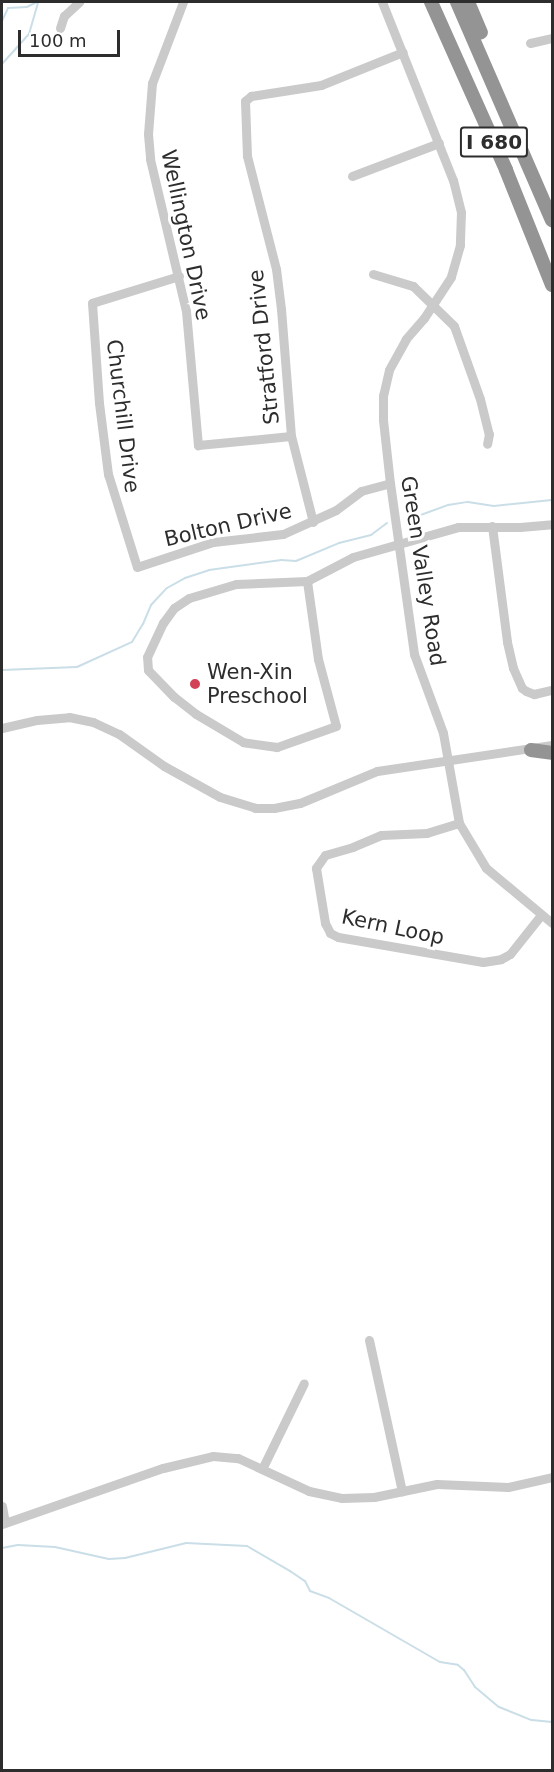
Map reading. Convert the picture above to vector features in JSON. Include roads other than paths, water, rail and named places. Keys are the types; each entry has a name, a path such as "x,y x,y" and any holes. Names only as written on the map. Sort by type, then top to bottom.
{"highway":[{"name":"I 680","path":"430,2 506,170 552,285"},
{"name":"I 680","path":"457,2 552,220"},
{"name":"I 680","path":"468,2 552,199"},
{"path":"531,750 552,752"}],"street":[{"path":"60,28 64,16 79,2"},
{"name":"Wellington Drive","path":"183,2 152,83 148,134 150,159 186,311 198,445 291,436"},
{"name":"Green Valley Road","path":"382,2 453,180 461,212 460,245 451,277 406,339 389,370 383,396 383,420 390,483 414,654 438,717 459,823 486,868 552,923"},
{"path":"530,43 552,38"},
{"name":"Stratford Drive","path":"313,522 291,436 276,269 247,156 244,118 246,98 321,85 403,52"},
{"path":"352,176 438,142"},
{"path":"373,274 414,285 454,326 480,399 489,434 487,444"},
{"name":"Churchill Drive","path":"137,567 108,474 99,403 92,303 179,276"},
{"name":"Bolton Drive","path":"137,567 213,542 283,534 336,510 362,491 390,483"},
{"path":"307,581 318,659 336,726 277,747 243,742 196,714 174,697 148,670 147,657 163,623 174,608 189,598 236,584 307,581 353,557 458,527 520,527 552,524"},
{"path":"492,526 507,642 513,668 526,691 534,694 552,690"},
{"path":"2,728 37,720 69,717 93,722 120,734 165,766 227,800 255,808 274,808 300,803 377,771 531,750 552,745"},
{"name":"Kern Loop","path":"459,823 427,833 381,835 353,847 325,855 316,868 325,923 330,933 338,937 483,963 501,959 510,954 542,915"},
{"path":"369,1340 402,1491"},
{"path":"263,1467 304,1383"},
{"path":"2,1506 3,1524 199,1457 225,1456 263,1467 322,1495 357,1499 447,1484 508,1487 552,1477"}],"waterway":[{"path":"2,21 8,8 27,7 37,2"},
{"path":"2,64 29,34 38,2"},
{"path":"407,520 448,505 468,502 494,506 552,500"},
{"path":"2,670 77,667 132,642 151,605 167,588 185,578 209,570 281,560 296,561 339,543 371,535 387,523"},
{"path":"2,1548 18,1545 55,1547 109,1559 125,1558 186,1543 247,1546 305,1581 310,1591 329,1598 440,1662 458,1665 475,1687 499,1707 532,1720 552,1722"}],"place":[{"name":"Wen-Xin Preschool","path":"195,684"}]}
